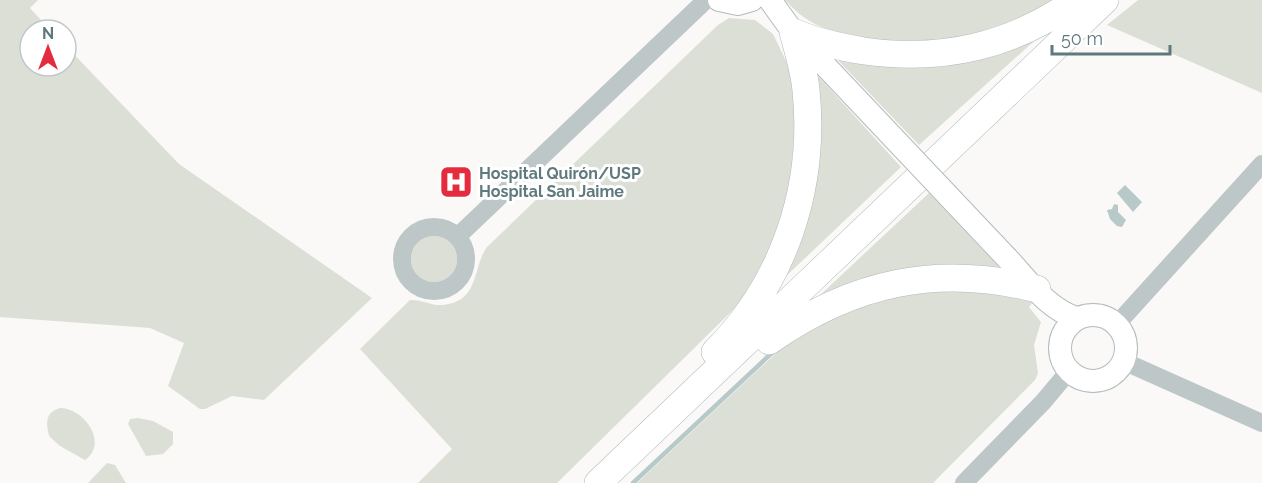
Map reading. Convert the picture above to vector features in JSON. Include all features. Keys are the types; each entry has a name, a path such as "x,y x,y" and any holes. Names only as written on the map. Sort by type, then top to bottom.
{"highway":[{"path":"794,32 844,48 899,56 958,53 1019,34 1056,15 1077,0"},
{"path":"598,483 1105,0"},
{"path":"583,483 734,332 764,290 786,249 799,204 808,140 806,87 794,32"},
{"path":"613,483 767,343 801,319 828,305 901,282 941,278 1007,281 1044,296"}],"main road":[{"path":"719,0 728,3 749,1 772,5 832,74 1061,312 1070,325"},
{"path":"1098,315 1117,324 1125,341 1123,361 1110,376 1100,380 1078,377 1069,371 1060,353 1070,325 1098,315"}],"street":[{"path":"457,237 706,0"},
{"path":"1117,324 1262,164"},
{"path":"1123,361 1262,423"},
{"path":"963,483 1043,402 1069,371"}],"shaded area":[{"path":"0,0 38,0 30,8 39,18 18,18 18,78 78,78 78,59 179,164 372,298 264,400 232,396 205,409 200,409 168,386 184,343 150,328 0,317"},
{"path":"785,0 1058,0 1018,18 975,33 909,45 887,45 823,27 800,15"},
{"path":"1138,0 1262,0 1262,93 1107,25"},
{"path":"729,18 755,20 773,34 788,65 796,104 790,195 757,281 734,309 557,483 418,483 452,449 360,349 410,300 443,305 463,297 473,282 487,247 718,25"},
{"path":"1043,33 919,145 832,54"},
{"path":"819,77 901,167 781,281 806,220 816,185 819,140 816,80"},
{"path":"1125,185 1142,202 1133,212 1117,193"},
{"path":"929,193 998,266 994,270 817,298"},
{"path":"1114,204 1118,205 1118,212 1126,220 1122,227 1117,226 1110,219 1107,210 1112,209"},
{"path":"434,236 450,243 457,259 450,275 434,282 418,275 411,259 418,243"},
{"path":"952,288 1025,297 1033,302 1029,307 1041,322 1034,345 1038,373 1035,380 933,483 637,483 789,341 826,319 891,297"},
{"path":"60,408 69,410 85,420 94,436 95,445 92,453 85,460 60,446 49,436 47,427 49,415"},
{"path":"130,419 153,421 173,432 173,444 163,454 146,456 128,424"},
{"path":"107,463 115,465 126,483 88,483"}],"waterway":[{"path":"633,483 775,350"}],"place":[{"name":"Hospital Quirón/USP Hospital San Jaime","path":"456,182"}]}
